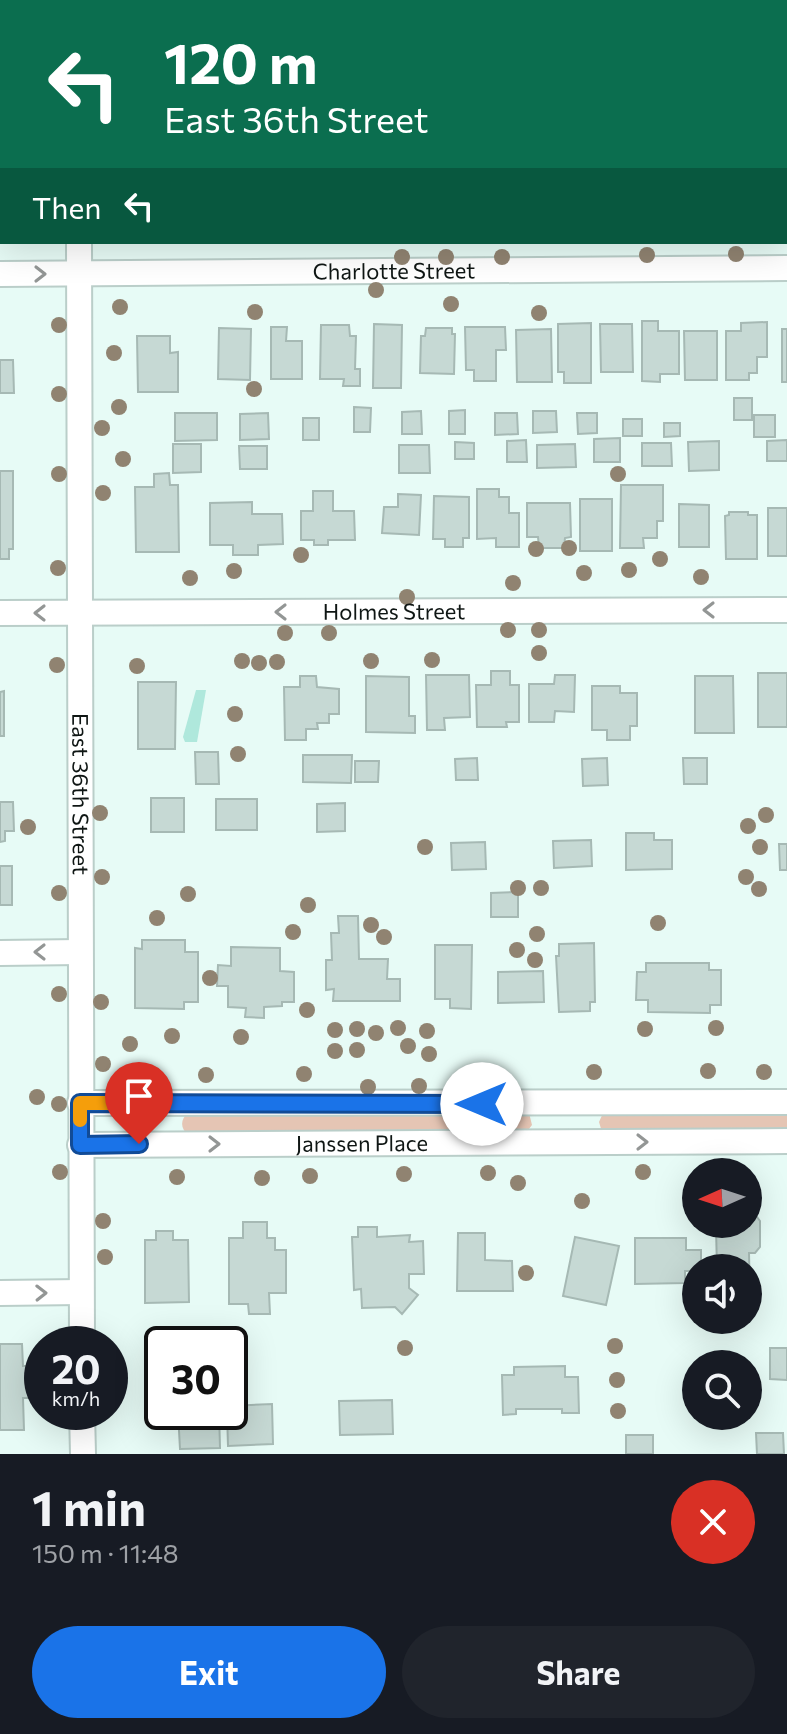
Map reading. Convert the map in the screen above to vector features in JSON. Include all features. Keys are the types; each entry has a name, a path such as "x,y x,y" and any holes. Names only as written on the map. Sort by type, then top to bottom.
{"street":[{"name":"East 36th Street","path":"79,244 82,1326"},
{"name":"Charlotte Street","path":"0,274 787,268"},
{"name":"Holmes Street","path":"0,613 787,610"},
{"path":"0,953 80,952"},
{"name":"Janssen Place","path":"80,1103 787,1102"},
{"path":"166,1144 167,1103"},
{"path":"543,1142 545,1104"},
{"path":"593,1143 595,1104"},
{"name":"Janssen Place","path":"80,1145 787,1141"},
{"path":"0,1293 81,1292"},
{"path":"82,1430 83,1454"}],"shaded area":[{"path":"196,690 206,690 197,742 185,742 183,737"},
{"path":"787,1107 787,1134 602,1132 599,1122 604,1111"},
{"path":"189,1112 529,1113 532,1125 525,1134 188,1135 182,1124"}],"building":[{"path":"642,321 658,321 658,331 679,331 679,374 660,374 660,382 642,381"},
{"path":"767,322 767,357 757,357 757,373 749,373 749,380 726,380 726,331 741,331 741,323"},
{"path":"591,323 591,383 564,383 564,372 558,372 558,324"},
{"path":"374,324 402,325 401,388 373,388"},
{"path":"600,324 632,324 633,372 601,372"},
{"path":"321,325 349,325 350,336 356,336 355,369 360,369 360,386 343,386 344,379 320,379"},
{"path":"271,327 287,327 286,341 302,341 302,379 271,379"},
{"path":"465,327 505,327 506,350 496,350 496,381 474,381 474,370 466,370"},
{"path":"219,328 251,329 250,380 218,379"},
{"path":"426,328 452,328 452,334 455,334 454,374 420,373 421,336 425,336"},
{"path":"551,329 552,382 517,382 516,330"},
{"path":"782,329 787,329 787,382 782,382"},
{"path":"684,331 717,331 717,380 685,380"},
{"path":"137,336 170,336 170,353 178,352 178,392 138,392"},
{"path":"0,360 13,360 14,393 0,393"},
{"path":"734,398 752,398 752,420 734,420"},
{"path":"354,407 371,408 370,432 354,432"},
{"path":"465,410 465,434 449,434 449,411"},
{"path":"421,411 422,434 402,434 402,412"},
{"path":"533,411 556,411 557,432 533,433"},
{"path":"175,413 217,413 217,440 175,441"},
{"path":"268,413 269,439 240,440 240,414"},
{"path":"495,413 517,413 518,434 495,435"},
{"path":"577,413 597,413 597,433 578,434"},
{"path":"754,415 775,415 775,437 754,437"},
{"path":"303,418 319,418 319,440 303,440"},
{"path":"623,419 642,419 642,436 623,436"},
{"path":"664,423 680,423 680,436 664,437"},
{"path":"620,438 620,462 594,462 594,439"},
{"path":"526,440 527,462 507,462 507,441"},
{"path":"787,440 787,461 767,461 767,441"},
{"path":"719,441 719,470 689,471 688,442"},
{"path":"455,442 474,443 474,459 455,459"},
{"path":"642,443 671,443 672,466 642,466"},
{"path":"173,444 201,444 201,472 173,473"},
{"path":"575,444 576,467 537,468 537,445"},
{"path":"399,445 429,445 430,473 399,473"},
{"path":"239,446 267,446 267,469 240,469"},
{"path":"0,471 13,471 13,549 9,549 9,559 0,559"},
{"path":"169,473 170,485 178,485 179,552 136,552 135,487 154,487 154,474"},
{"path":"621,485 663,485 663,521 657,521 657,538 643,538 644,548 620,548"},
{"path":"477,489 499,489 499,497 509,497 509,513 519,513 519,547 496,547 496,538 477,539"},
{"path":"313,491 333,491 333,511 354,511 355,540 328,540 328,545 314,545 314,540 301,540 301,511 313,511"},
{"path":"398,494 421,495 419,535 382,533 384,507 398,507"},
{"path":"434,496 469,497 469,538 463,538 463,547 445,547 445,539 433,539"},
{"path":"580,499 612,499 612,551 580,551"},
{"path":"252,502 252,514 282,514 283,544 258,545 258,555 233,555 233,545 210,545 210,503"},
{"path":"527,503 570,503 571,537 565,538 564,548 539,548 538,537 527,537"},
{"path":"679,504 709,505 709,547 679,547"},
{"path":"768,508 787,508 787,556 768,556"},
{"path":"729,512 757,515 757,559 726,559 725,516"},
{"path":"491,671 510,671 510,685 519,685 519,722 506,722 507,727 477,727 476,685 491,685"},
{"path":"758,673 787,673 787,727 758,727"},
{"path":"426,675 469,675 470,717 444,718 445,730 427,730"},
{"path":"555,675 575,675 574,712 555,711 554,722 529,722 529,684 554,684"},
{"path":"300,676 316,676 317,687 339,689 339,714 329,714 329,723 317,723 318,729 306,729 306,740 285,740 284,687 300,687"},
{"path":"366,676 409,677 409,716 415,716 415,733 366,732"},
{"path":"695,676 733,676 734,733 695,733"},
{"path":"138,682 176,682 175,749 138,749"},
{"path":"592,686 620,686 620,693 637,693 637,726 630,726 630,740 607,740 607,730 592,730"},
{"path":"4,691 4,736 0,736 0,692"},
{"path":"195,752 218,752 219,784 196,784"},
{"path":"303,755 352,755 351,783 303,782"},
{"path":"477,758 478,780 456,780 455,759"},
{"path":"607,758 608,785 583,786 582,759"},
{"path":"683,758 707,758 707,784 684,784"},
{"path":"355,761 379,761 378,782 355,782"},
{"path":"151,798 184,798 184,832 151,832"},
{"path":"216,799 257,799 257,830 216,830"},
{"path":"0,802 13,802 14,831 5,831 5,841 0,842"},
{"path":"345,803 345,831 317,832 317,804"},
{"path":"626,833 654,833 654,840 672,840 672,869 626,870"},
{"path":"591,840 592,866 554,868 553,841"},
{"path":"485,842 486,869 452,870 451,843"},
{"path":"779,844 787,844 787,870 780,870"},
{"path":"0,866 12,866 12,905 0,905"},
{"path":"518,892 518,917 491,917 491,893"},
{"path":"338,916 358,916 359,959 388,959 387,979 400,979 400,1001 333,1001 334,989 326,990 326,960 332,960 331,933 339,933"},
{"path":"142,940 185,940 185,952 198,952 198,1002 184,1002 184,1009 135,1008 135,948 142,949"},
{"path":"594,943 595,1002 590,1002 590,1011 559,1012 556,956 559,956 559,944"},
{"path":"435,945 472,945 471,1009 450,1008 450,999 435,999"},
{"path":"231,947 280,948 280,971 294,972 294,1002 264,1007 264,1018 245,1017 246,1008 228,1007 228,986 217,986 218,965 231,966"},
{"path":"646,963 709,963 709,970 721,970 721,1005 710,1005 710,1013 648,1012 648,1000 636,1000 637,972 646,972"},
{"path":"543,971 544,1002 498,1003 498,972"},
{"path":"243,1222 267,1222 267,1238 275,1238 275,1250 286,1250 286,1293 269,1293 270,1314 249,1314 248,1304 229,1304 229,1238 243,1238"},
{"path":"358,1227 377,1227 377,1237 410,1235 409,1242 423,1241 424,1274 409,1274 409,1288 418,1295 402,1314 395,1307 362,1308 361,1289 354,1290 352,1237 358,1237"},
{"path":"156,1231 173,1231 173,1240 188,1240 189,1302 145,1303 145,1240 156,1240"},
{"path":"458,1233 485,1233 485,1260 512,1261 513,1291 457,1291"},
{"path":"575,1237 619,1246 606,1305 563,1296"},
{"path":"635,1238 686,1238 686,1250 701,1250 701,1254 682,1254 682,1283 635,1284"},
{"path":"716,1238 760,1238 760,1247 755,1253 717,1254"},
{"path":"0,1344 22,1344 24,1430 0,1430"},
{"path":"770,1348 787,1348 787,1380 770,1379"},
{"path":"565,1366 565,1377 578,1377 579,1413 562,1413 562,1409 516,1409 516,1414 503,1415 502,1375 514,1375 514,1367"},
{"path":"392,1400 393,1434 340,1435 339,1401"},
{"path":"272,1404 273,1444 228,1446 228,1430 248,1430 248,1405"},
{"path":"179,1430 220,1430 220,1448 180,1449"},
{"path":"756,1433 783,1433 784,1454 757,1454"},
{"path":"626,1435 653,1435 653,1454 626,1454"}],"slow traffic":[{"path":"80,1120 80,1103 164,1103"}],"route":[{"path":"139,1144 80,1145 80,1103 482,1104"}]}
